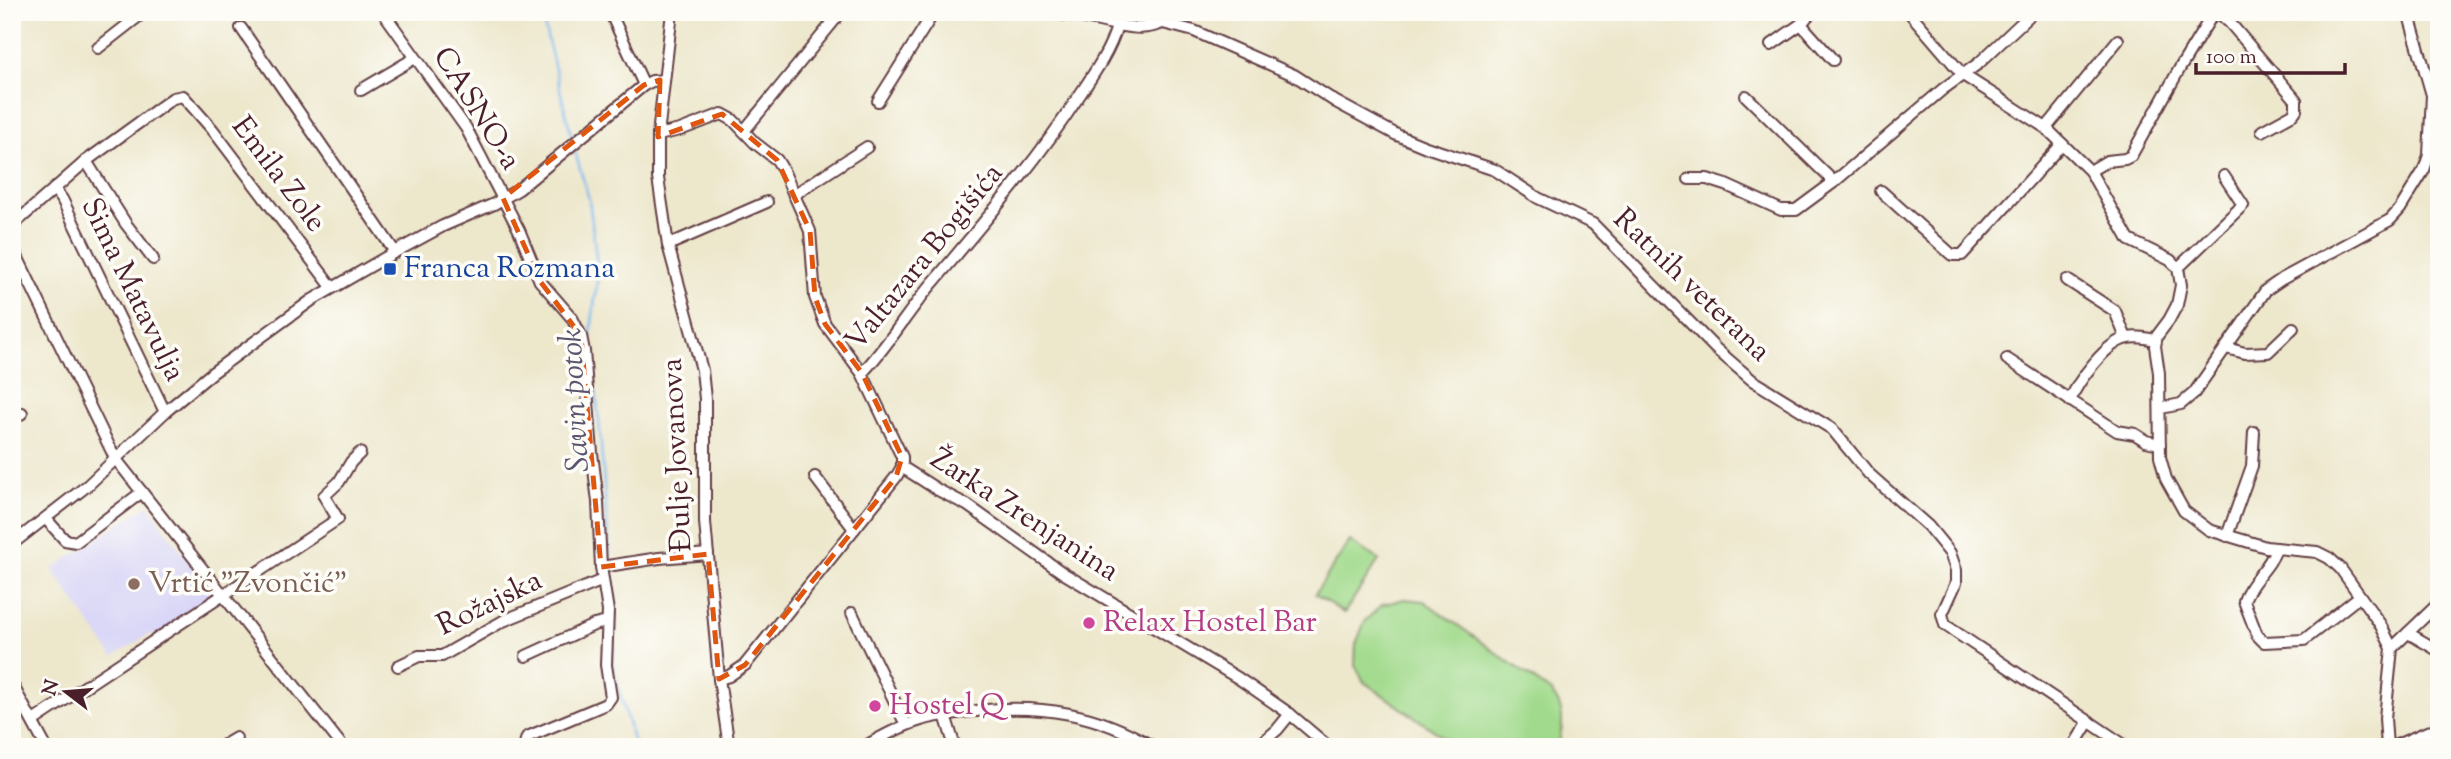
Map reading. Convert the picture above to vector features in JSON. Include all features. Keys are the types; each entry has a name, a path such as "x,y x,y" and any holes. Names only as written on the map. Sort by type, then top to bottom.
{"street":[{"name":"CASNO-a","path":"383,12 466,128 503,198 540,281 566,309 581,335 598,502 608,566 603,580 608,611 606,666 611,694 606,704 527,737 524,747"},
{"path":"610,12 644,85"},
{"name":"Đulje Jovanova","path":"673,12 658,135 659,189 668,245 702,370 705,399 705,522 719,679 729,747"},
{"path":"744,131 841,12"},
{"path":"878,102 934,12"},
{"path":"1163,23 1179,12"},
{"path":"1771,45 1801,24 1811,12"},
{"path":"1909,12 1963,75 2046,128 2090,171 2129,240 2170,260 2178,268 2181,285 2177,305 2155,341 2161,408 2160,444 2166,479 2178,502 2192,519 2209,530 2276,548 2317,552 2329,558 2380,624 2392,648 2385,718 2389,747 2439,730"},
{"path":"1689,179 1707,179 1788,212 1796,210 1834,182 1963,75 2033,12"},
{"path":"2090,171 2107,161 2131,156 2216,12 2230,23 2296,100 2293,114 2262,131"},
{"path":"2161,408 2172,407 2187,400 2266,290 2390,220 2417,183 2429,155 2432,107 2429,84 2407,12"},
{"name":"Ratnih veterana","path":"1046,13 1077,16 1117,26 1150,28 1163,23 1194,31 1294,75 1396,135 1495,170 1538,198 1593,224 1716,349 1752,380 1832,429 1869,474 1928,526 1947,549 1956,570 1956,583 1942,614 1945,625 2127,747"},
{"path":"98,48 138,14"},
{"path":"1801,24 1833,60"},
{"name":"Valtazara Bogišića","path":"902,467 900,450 862,373 931,285 1004,201 1088,83 1112,41 1117,26"},
{"path":"241,28 395,252"},
{"path":"2046,128 2118,40"},
{"path":"361,90 415,58"},
{"path":"12,544 88,485 165,412 212,373 332,287 503,198 531,180 644,85 663,80"},
{"name":"Emila Zole","path":"86,161 173,97 183,96 221,140 332,287"},
{"path":"1746,96 1834,182"},
{"path":"658,135 680,130 722,114 733,120 777,160 810,231 815,297 825,324 862,373"},
{"path":"1881,191 1952,255 1962,255 2062,144"},
{"path":"795,194 867,147"},
{"path":"12,226 86,161 126,224 153,260"},
{"path":"2178,268 2243,205 2224,176"},
{"name":"Sima Matavulja","path":"54,189 62,199 165,412"},
{"path":"668,245 767,201"},
{"path":"12,246 115,458 343,747"},
{"path":"2067,280 2115,311 2126,338"},
{"path":"2226,348 2245,353 2267,352 2293,328"},
{"path":"2070,401 2097,360 2126,338 2155,341"},
{"path":"2007,359 2117,431 2160,444"},
{"path":"12,420 22,413"},
{"path":"2227,536 2252,466 2254,432"},
{"path":"33,722 338,519 324,496 340,482 351,462 360,453"},
{"path":"719,679 745,665 902,467"},
{"name":"Žarka Zrenjanina","path":"902,467 967,505 1063,573 1238,678 1290,714 1329,747"},
{"path":"815,477 854,529"},
{"path":"46,519 65,540 76,542 142,492"},
{"path":"2276,548 2273,558 2252,583 2244,601 2258,635 2264,642 2304,640 2360,596"},
{"path":"608,566 708,554"},
{"name":"Rožajska","path":"398,666 419,656 442,656 503,621 603,580"},
{"path":"2392,648 2439,603"},
{"path":"852,613 906,725"},
{"path":"526,656 594,625 607,622"},
{"path":"2408,633 2439,650"},
{"path":"12,684 46,747"},
{"path":"865,747 906,725 945,715 1015,709 1056,710 1089,717 1118,727 1153,747"},
{"path":"1257,747 1277,730 1290,714"},
{"path":"945,715 955,747"},
{"path":"2073,747 2089,721"},
{"path":"221,747 236,738"}],"highlighted area":[{"path":"660,80 658,137 722,114 777,160 810,231 815,297 825,324 862,373 902,457 896,477 745,665 719,679 708,554 601,567 581,336 540,281 503,198 644,85"}],"shaded area":[{"name":"Vrtić \"Zvončić\"","path":"148,505 216,600 157,639 151,633 113,657 52,569"}],"green space":[{"path":"1350,541 1379,560 1344,613 1315,594"},
{"path":"1404,599 1424,601 1551,692 1559,705 1562,718 1558,747 1458,747 1364,682 1355,665 1356,644 1365,621 1382,605"}],"waterway":[{"name":"Savin potok","path":"541,12 573,142"},
{"name":"Savin potok","path":"574,148 589,199 598,273 590,340 610,561"},
{"name":"Savin potok","path":"611,567 616,607 613,669 635,747"}],"place":[{"name":"Franca Rozmana","path":"390,269"},
{"name":"Vrtić \"Zvončić\"","path":"134,584"},
{"name":"Relax Hostel Bar","path":"1089,623"},
{"name":"Hostel Q","path":"875,706"}]}
